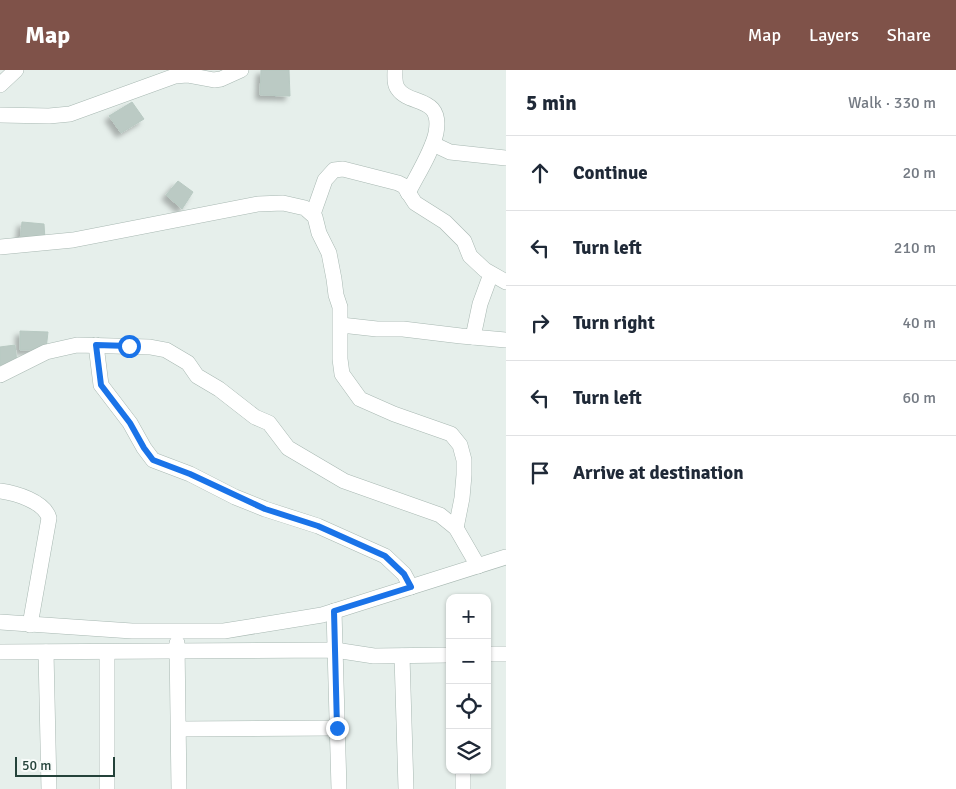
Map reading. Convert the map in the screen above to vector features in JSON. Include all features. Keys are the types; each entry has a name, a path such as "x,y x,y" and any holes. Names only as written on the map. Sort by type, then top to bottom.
{"street":[{"path":"0,84 2,70"},
{"path":"0,84 16,70"},
{"path":"0,115 49,116 70,114 175,76 187,75 214,80 241,70"},
{"path":"395,70 398,89 409,97 423,102 431,109 436,120 433,144 408,193"},
{"path":"433,144 450,152 506,158"},
{"path":"313,214 325,180 334,170 343,169 398,183 404,186 415,203 446,222 464,240 470,256 485,270 506,282"},
{"path":"0,247 73,240 258,204 284,203 306,208 315,217 319,233 329,253 336,295 340,307 340,359 342,374 360,399 394,414 451,434 460,445 464,460 464,475 456,528"},
{"path":"473,337 480,304 492,274"},
{"path":"341,325 377,329 403,329 506,340"},
{"path":"0,375 46,352 77,345 150,347 166,350 188,364 197,376 219,389 255,416 269,423 288,448 344,481 440,515 456,528 478,566"},
{"path":"96,345 101,385 130,423 153,460 190,474 265,509 318,526 385,556 404,574 411,587"},
{"path":"0,490 18,494 31,500 48,512 49,518 30,625"},
{"path":"0,622 132,631 224,631 322,615 506,557"},
{"path":"334,611 339,789"},
{"path":"177,631 179,789"},
{"path":"0,652 335,650 374,656 446,655"},
{"path":"46,652 49,789"},
{"path":"107,652 107,789"},
{"path":"491,654 506,654"},
{"path":"402,656 406,789"},
{"path":"178,729 337,728"},
{"path":"463,774 463,789"}],"building":[{"path":"261,70 289,70 290,96 260,95"},
{"path":"132,102 144,119 121,133 109,116"},
{"path":"178,181 193,192 182,209 166,195"},
{"path":"22,222 44,224 45,239 20,241"},
{"path":"20,331 48,332 46,349 20,350"},
{"path":"15,345 17,363 0,365 0,347"}],"route":[{"path":"129,346 96,345 100,383 130,423 153,460 190,474 235,497 318,526 385,556 404,574 411,587 334,611 337,728"}]}
